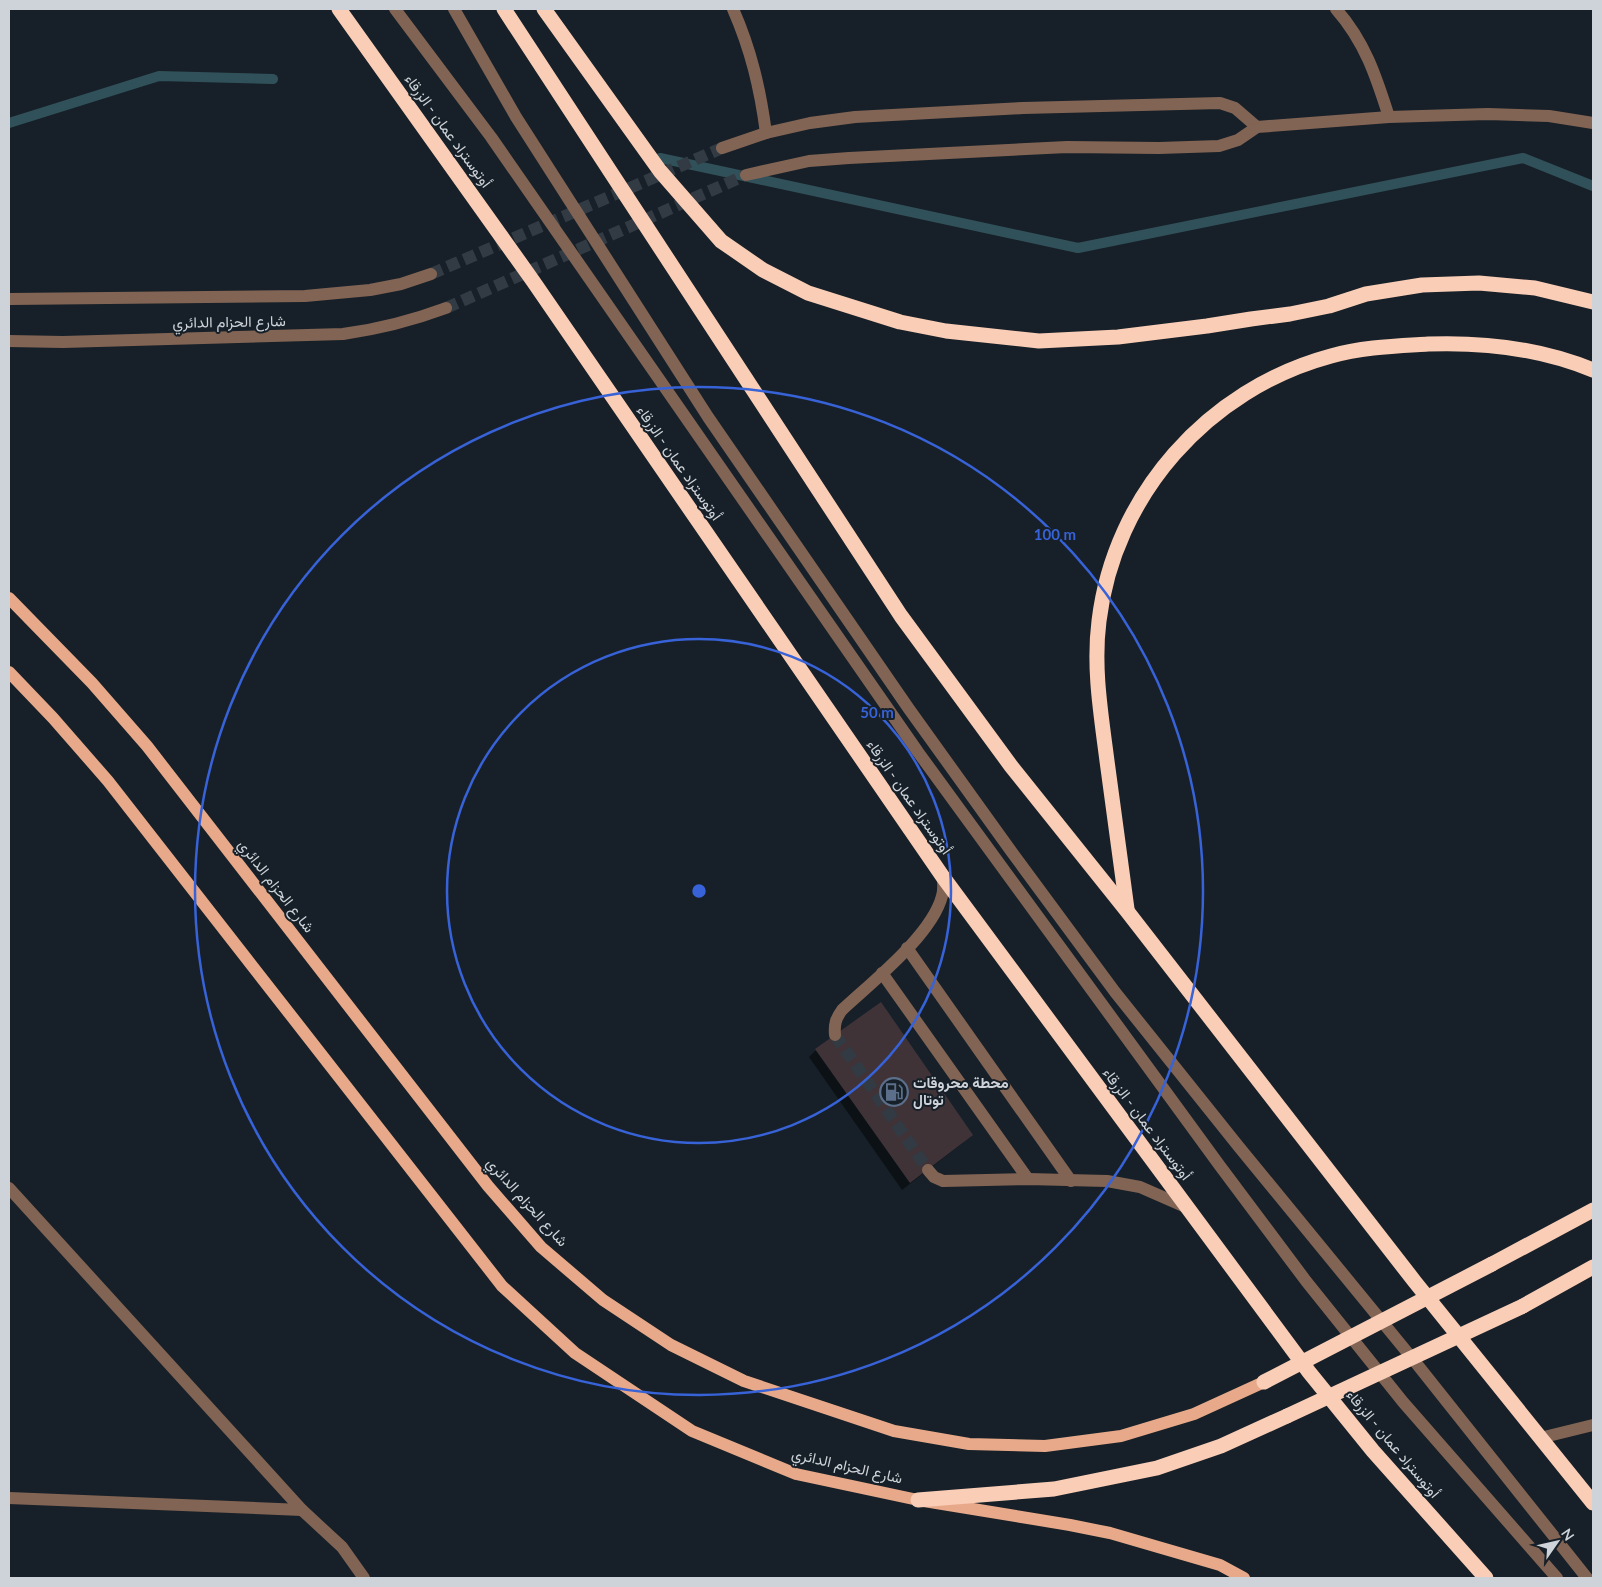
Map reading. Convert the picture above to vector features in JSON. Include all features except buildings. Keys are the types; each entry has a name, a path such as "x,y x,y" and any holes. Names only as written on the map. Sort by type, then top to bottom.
{"highway":[{"name":"أوتوستراد عمان - الزرقاء","path":"339,9 533,281 943,877 1309,1372 1374,1451 1486,1578"},
{"path":"504,9 901,616 1011,766 1127,911 1415,1282 1593,1503"},
{"path":"544,9 660,170 721,241 763,270 808,293 900,322 946,331 1039,341 1118,337 1290,314 1328,306 1366,294 1422,285 1479,283 1535,288 1593,302"},
{"path":"1127,911 1098,694 1096,658 1099,622 1105,586 1116,551 1148,486 1172,456 1198,428 1228,404 1261,384 1295,367 1332,355 1370,348 1452,344 1497,346 1540,354 1593,370"},
{"path":"1264,1382 1593,1210"},
{"path":"918,1500 1054,1489 1157,1468 1222,1446 1523,1306 1593,1267"}],"main road":[{"name":"شارع الحزام الدائري","path":"9,598 92,683 147,746 494,1193 541,1247 603,1300 671,1345 744,1381 866,1422 894,1431 969,1444 1045,1446 1121,1436 1194,1414 1264,1382"},
{"name":"شارع الحزام الدائري","path":"9,672 53,718 108,781 502,1286 575,1353 692,1431 796,1474 918,1500 1110,1533 1220,1565 1244,1578"}],"street":[{"path":"395,9 491,137 923,760 1220,1166 1306,1281 1403,1402 1557,1578"},
{"path":"454,9 516,117 708,417 819,580 949,764 1115,992 1587,1578"},
{"path":"733,9 745,36 755,68 762,100 766,133"},
{"path":"1336,9 1360,42 1374,69 1389,117"},
{"path":"722,148 766,133 810,123 855,117 1023,108 1220,103 1235,108 1257,127"},
{"path":"746,175 809,161 849,158 1067,147 1159,148 1220,146 1238,140 1257,127 1389,117 1488,114 1550,116 1593,123"},
{"name":"شارع الحزام الدائري","path":"9,300 306,296 370,290 401,284 431,274"},
{"name":"شارع الحزام الدائري","path":"9,340 63,342 343,334 378,329 413,320 446,308"},
{"path":"835,1035 834,1026 837,1017 907,948 937,910 942,895 943,877"},
{"path":"907,948 1071,1181"},
{"path":"882,973 1028,1179"},
{"path":"928,1170 934,1177 943,1181 1028,1179 1107,1181 1140,1187 1188,1208"},
{"path":"9,1188 302,1510 342,1547 364,1578"},
{"path":"1540,1438 1593,1424"},
{"path":"9,1498 302,1510"}],"waterway":[{"path":"9,123 159,76 273,79"},
{"path":"660,158 1078,248 1523,158 1593,186"}],"tunnel":[{"path":"431,274 722,148"},
{"path":"446,308 746,175"},
{"path":"835,1035 928,1170"}],"place":[{"name":"محطة محروقات توتال","path":"894,1092"}]}
